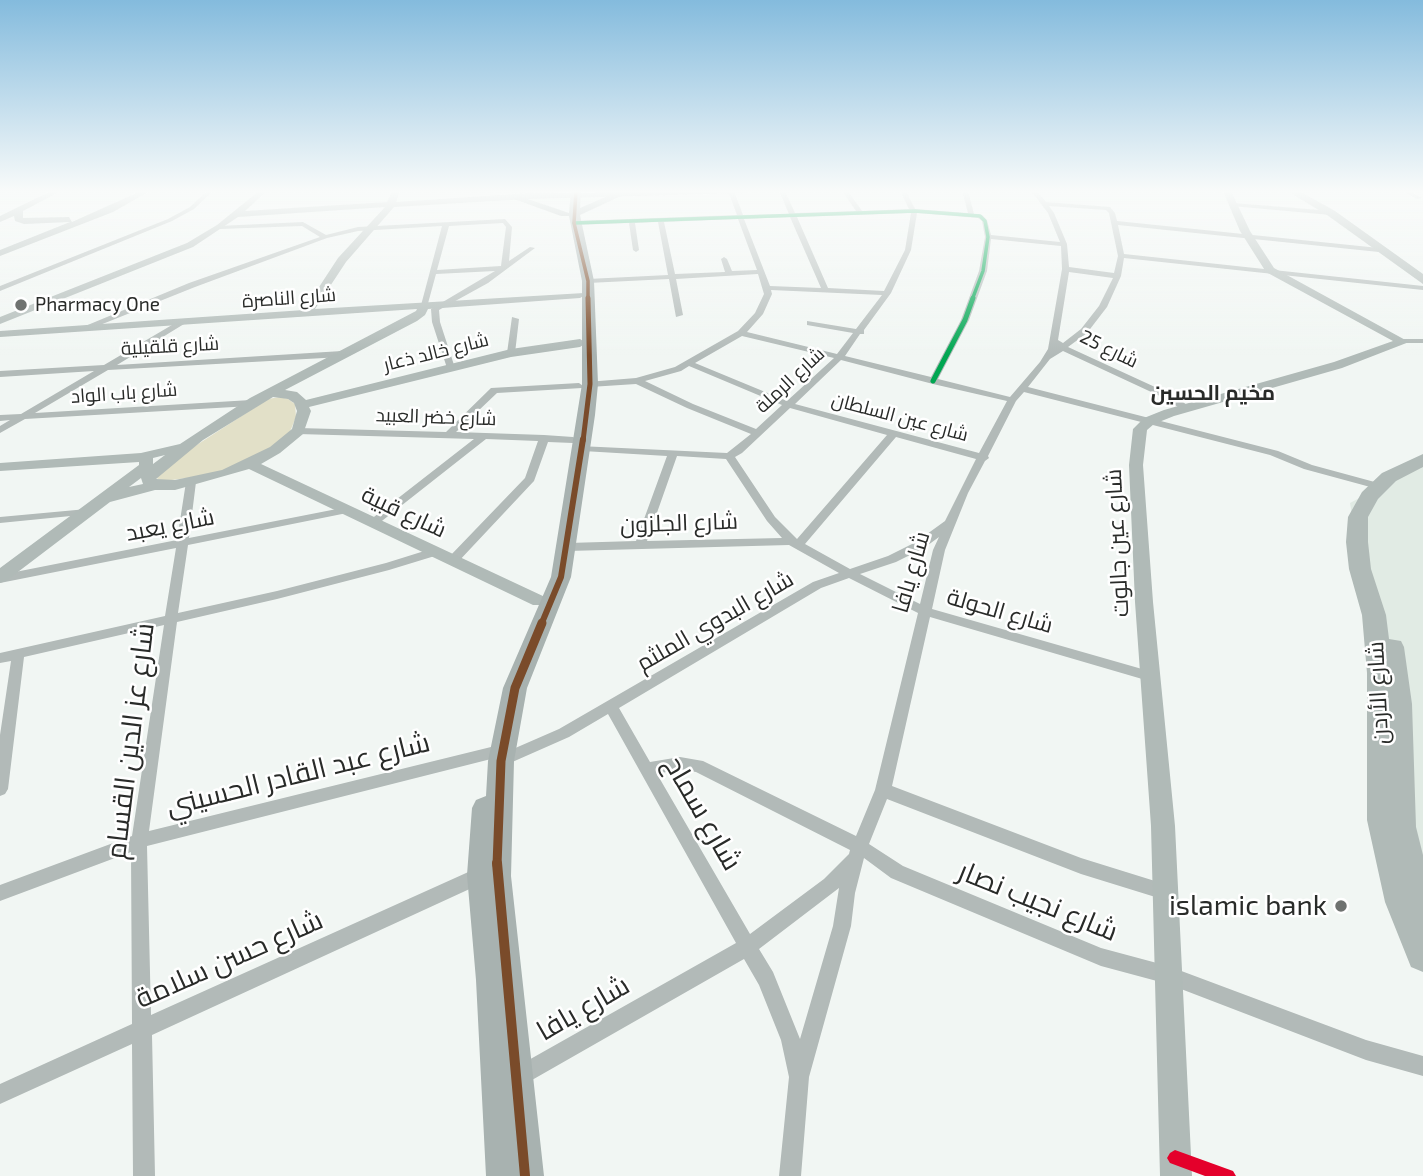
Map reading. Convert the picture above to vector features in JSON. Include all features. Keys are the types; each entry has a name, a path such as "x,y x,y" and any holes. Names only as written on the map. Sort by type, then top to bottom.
{"highway":[{"path":"1373,246 1422,277"},
{"path":"1383,246 1422,277"},
{"name":"شارع الأردن","path":"1423,460 1378,486 1360,509 1357,542 1360,569 1374,615 1381,673 1382,820 1401,902 1423,955"},
{"name":"شارع الأردن","path":"1423,470 1400,482 1382,496 1373,515 1372,533 1396,671 1401,827 1423,921"}],"main road":[{"path":"509,1176 517,1077 497,876 496,757 515,688 561,577 568,547 584,385 584,288 578,246"},
{"path":"584,288 580,343 584,385"},
{"path":"509,1176 481,875 502,691 539,601 578,444"}],"street":[{"path":"0,253 18,246"},
{"path":"0,289 106,246"},
{"path":"0,321 169,255 186,246"},
{"path":"82,329 300,246"},
{"path":"307,314 337,266 354,246"},
{"path":"155,485 148,480 149,474 198,437 251,403 421,313 440,246"},
{"path":"504,267 507,246"},
{"path":"635,246 636,250"},
{"path":"666,246 679,315"},
{"path":"449,434 494,390 637,381 691,364 741,334 759,314 768,294 751,246"},
{"path":"807,246 825,289"},
{"name":"شارع الرملة","path":"729,456 838,359 861,332 887,293 909,246"},
{"path":"933,381 969,308 983,271 987,246"},
{"name":"شارع يافا","path":"517,1077 749,946 830,885 857,852 883,790 939,550 963,493 984,458 1012,400 1049,357 1066,269 1063,246"},
{"path":"1049,357 1084,331 1099,313 1117,276 1121,256 1119,246"},
{"path":"1253,246 1261,260 1274,272 1413,341"},
{"path":"1334,246 1378,250"},
{"path":"451,368 436,322 434,312 438,306 478,286 532,248"},
{"path":"1121,256 1274,272 1422,277"},
{"path":"724,259 729,274"},
{"path":"432,272 504,267"},
{"path":"1066,269 1117,276"},
{"path":"584,288 672,276 760,272"},
{"name":"شارع الناصرة","path":"0,334 438,306 584,288"},
{"path":"767,288 887,293"},
{"path":"512,353 515,319"},
{"path":"810,323 861,332"},
{"path":"0,430 180,324"},
{"path":"741,334 1012,400"},
{"name":"شارع 25","path":"1054,340 1069,351 1165,395 1186,408"},
{"path":"1149,421 1413,341"},
{"name":"شارع خالد ذعار","path":"299,401 512,353 580,343"},
{"name":"شارع قلقيلية","path":"0,374 342,354"},
{"name":"شارع عين السلطان","path":"691,364 789,405 984,458"},
{"path":"106,498 155,485 191,482 250,464 275,450 298,431 304,418 299,401 300,377"},
{"path":"637,381 690,407 758,433"},
{"path":"1021,388 1274,453 1308,467 1378,486"},
{"path":"273,393 299,401"},
{"name":"شارع باب الواد","path":"0,418 251,403"},
{"name":"شارع عين جالوت","path":"1149,421 1140,429 1136,466 1161,802 1176,1176"},
{"name":"شارع خضر العبيد","path":"298,431 544,438 578,444"},
{"path":"794,543 894,433"},
{"path":"374,522 484,436"},
{"path":"0,467 142,457 169,450 198,437"},
{"path":"453,560 530,480 544,438"},
{"path":"578,444 729,456"},
{"path":"640,546 673,452"},
{"name":"شارع الحولة","path":"729,456 771,519 794,543 848,573 924,611 1150,676"},
{"path":"0,578 146,467 148,460 142,457"},
{"name":"شارع قبية","path":"250,464 539,601"},
{"name":"شارع عز الدين القسام","path":"144,1176 144,1029 139,841 191,482"},
{"name":"شارع يعبد","path":"0,578 182,545 347,510"},
{"path":"0,520 87,512"},
{"name":"شارع البدوي الملثم","path":"496,757 543,744 611,707 817,585 908,551 952,522"},
{"name":"شارع الجلزون","path":"568,547 794,543"},
{"path":"0,659 377,569 434,552"},
{"path":"0,789 18,655"},
{"name":"شارع سماح","path":"611,707 749,946"},
{"name":"شارع عبد القادر الحسيني","path":"0,893 139,841 496,757"},
{"name":"شارع نجيب نصار","path":"648,769 680,763 698,766 857,852 969,903 1101,957 1168,975 1366,1050 1423,1066"},
{"path":"883,790 1042,852 1165,892"},
{"path":"790,1176 799,1077 839,939 857,852"},
{"name":"شارع حسن سلامة","path":"0,1094 481,875"},
{"path":"749,946 791,1040 799,1077"}],"shaded area":[{"path":"280,397 295,404 296,417 289,434 250,462 210,475 164,481 153,477 161,468 268,399"},
{"path":"1423,464 1423,963 1350,503"}],"transit line":[{"path":"525,1176 497,876 501,761 515,688 561,577 587,415 590,384 588,281 580,246"},
{"path":"933,381 965,320 983,271 987,246"},
{"path":"1175,1158 1228,1176"}],"place":[{"name":"Pharmacy One","path":"21,305"},
{"name":"islamic bank","path":"1341,906"}],"district":[{"name":"مخيم الحسين","path":"1213,393"}]}
